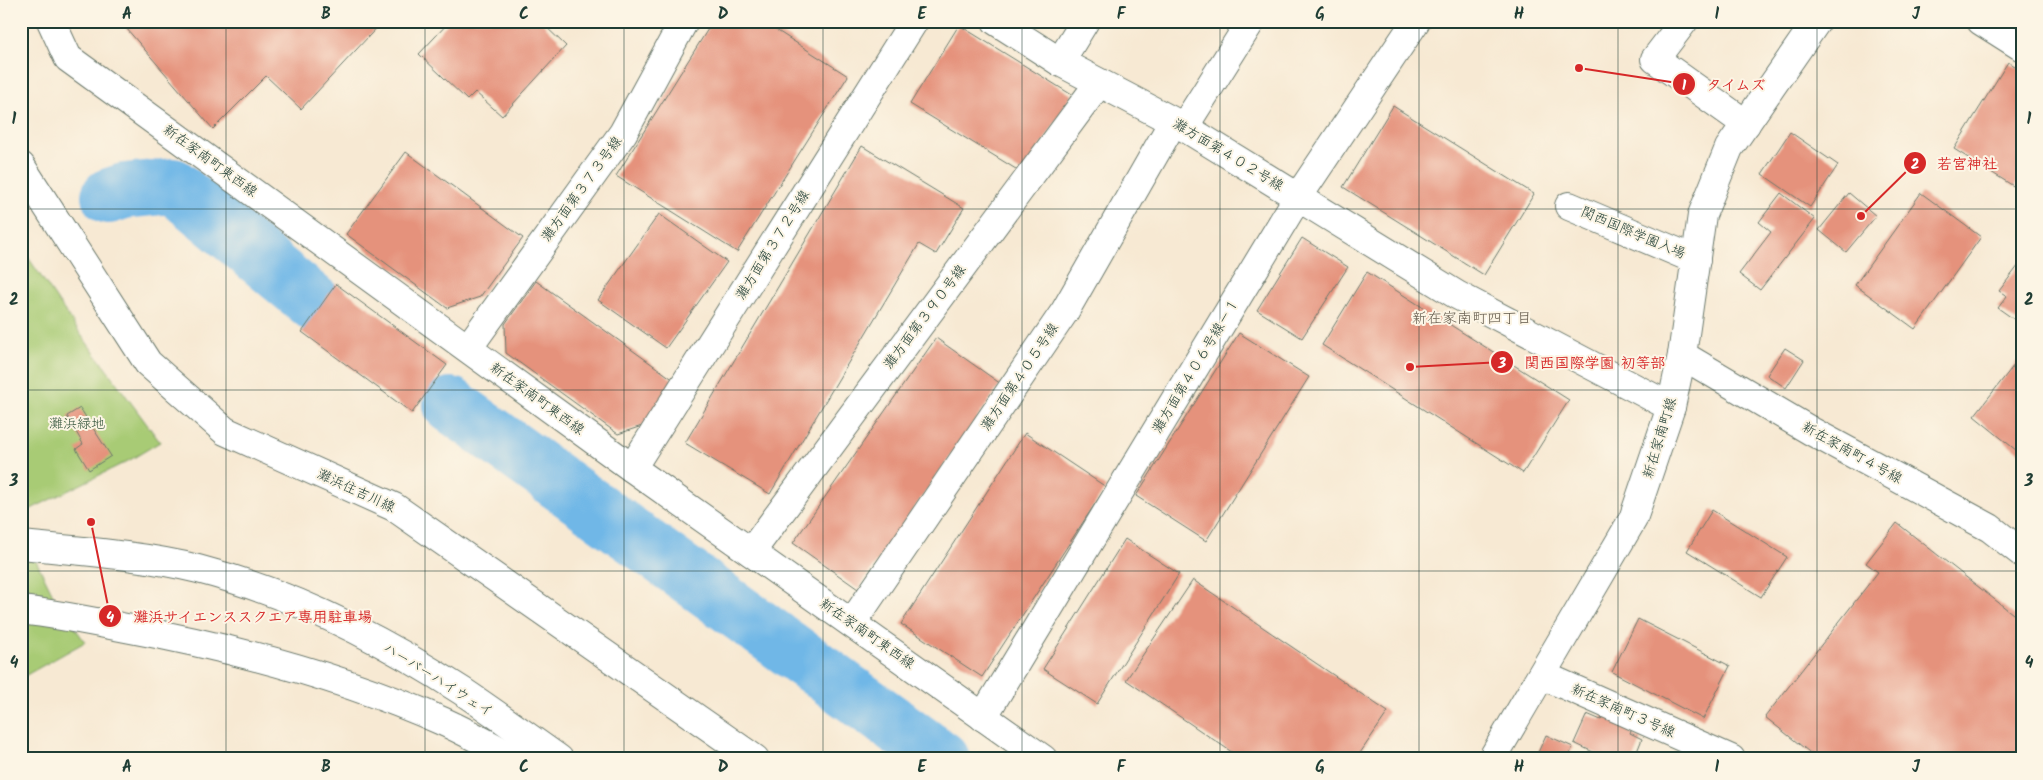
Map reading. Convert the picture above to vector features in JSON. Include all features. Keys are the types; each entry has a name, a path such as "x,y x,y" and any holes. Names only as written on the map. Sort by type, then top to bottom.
{"street":[{"name":"新在家南町東西線","path":"51,21 68,58 632,468 1043,759"},
{"name":"灘方面第３７３号線","path":"468,348 623,133 684,21"},
{"name":"灘方面第３７２号線","path":"632,468 914,21"},
{"name":"灘方面第４０２号線","path":"996,21 1060,62 1178,125 1457,295 1671,407"},
{"path":"1060,62 1086,21"},
{"name":"灘方面第４０５号線","path":"852,623 1065,311 1178,125 1251,21"},
{"name":"灘方面第４０６号線－１","path":"983,717 1298,197 1416,21"},
{"path":"1684,21 1655,59 1746,124"},
{"name":"新在家南町線","path":"1492,759 1633,520 1671,407 1682,355 1702,215 1729,148 1817,21"},
{"path":"1981,21 2022,47"},
{"name":"灘方面第３９０号線","path":"751,552 1099,83"},
{"name":"灘浜住吉川線","path":"21,166 148,363 225,431 394,507 755,759"},
{"name":"関西国際学園入場","path":"1569,206 1696,260"},
{"name":"新在家南町４号線","path":"1682,355 1811,431 1990,528 2022,553"},
{"name":"ハーバーハイウェイ","path":"21,545 126,557 197,569 264,590 331,618 398,653 461,691 559,759"},
{"path":"21,610 165,635 271,660 362,689 442,721 516,759"},
{"name":"新在家南町３号線","path":"1542,675 1731,759"}],"green space":[{"name":"灘浜緑地","path":"21,247 79,332 160,442 130,460 21,514"},
{"path":"21,530 56,601 85,642 21,678"}],"building":[{"path":"120,21 383,21 301,109 266,76 213,129"},
{"path":"450,21 540,21 566,46 502,116 475,92 467,100 419,54"},
{"path":"713,21 762,21 848,76 737,252 616,176"},
{"path":"959,25 1072,95 1024,174 910,104"},
{"path":"2008,62 2022,70 2022,175 2015,187 1954,149"},
{"path":"1393,106 1534,194 1484,275 1343,187"},
{"path":"1790,132 1838,165 1810,207 1762,174"},
{"path":"862,146 964,208 936,254 919,244 770,494 685,443"},
{"path":"406,152 523,238 480,297 447,308 346,234"},
{"path":"1781,193 1815,219 1760,290 1739,274 1771,232 1759,222"},
{"path":"1849,193 1876,216 1846,252 1819,230"},
{"path":"1921,193 1981,237 1915,329 1855,285"},
{"path":"659,214 727,262 666,348 598,300"},
{"path":"1302,238 1348,267 1302,338 1257,310"},
{"path":"2022,261 2022,325 1998,308 2007,296 1999,291"},
{"path":"1367,272 1569,400 1523,473 1322,345"},
{"path":"536,281 678,383 654,422 618,434 506,353 505,324"},
{"path":"336,284 447,365 412,413 302,332"},
{"path":"1239,333 1309,377 1206,541 1136,496"},
{"path":"936,338 1001,384 858,589 793,543"},
{"path":"1785,348 1804,360 1786,388 1767,375"},
{"path":"2022,355 2022,455 1974,416"},
{"path":"80,408 111,456 89,470 76,449 83,444 67,416"},
{"path":"1025,433 1106,487 982,677 901,624"},
{"path":"1712,510 1787,557 1761,597 1687,551"},
{"path":"1897,523 2022,621 2022,759 1818,759 1765,717 1878,572 1866,563"},
{"path":"1125,539 1179,574 1097,704 1043,669"},
{"path":"1193,580 1388,712 1356,759 1242,759 1126,680"},
{"path":"1638,619 1730,666 1703,719 1612,672"},
{"path":"1604,713 1633,727 1630,733 1642,739 1634,759 1608,759 1574,743 1587,714 1601,720"},
{"path":"1546,735 1573,747 1567,759 1535,759"}],"waterway":[{"path":"109,196 124,191 173,186 319,307"},
{"path":"451,405 942,759"}],"place":[{"name":"タイムズ","path":"1579,68"},
{"name":"若宮神社","path":"1861,216"},
{"name":"関西国際学園 初等部","path":"1410,367"},
{"name":"灘浜サイエンススクエア専用駐車場","path":"91,522"}],"district":[{"name":"新在家南町四丁目","path":"1472,319"}]}
